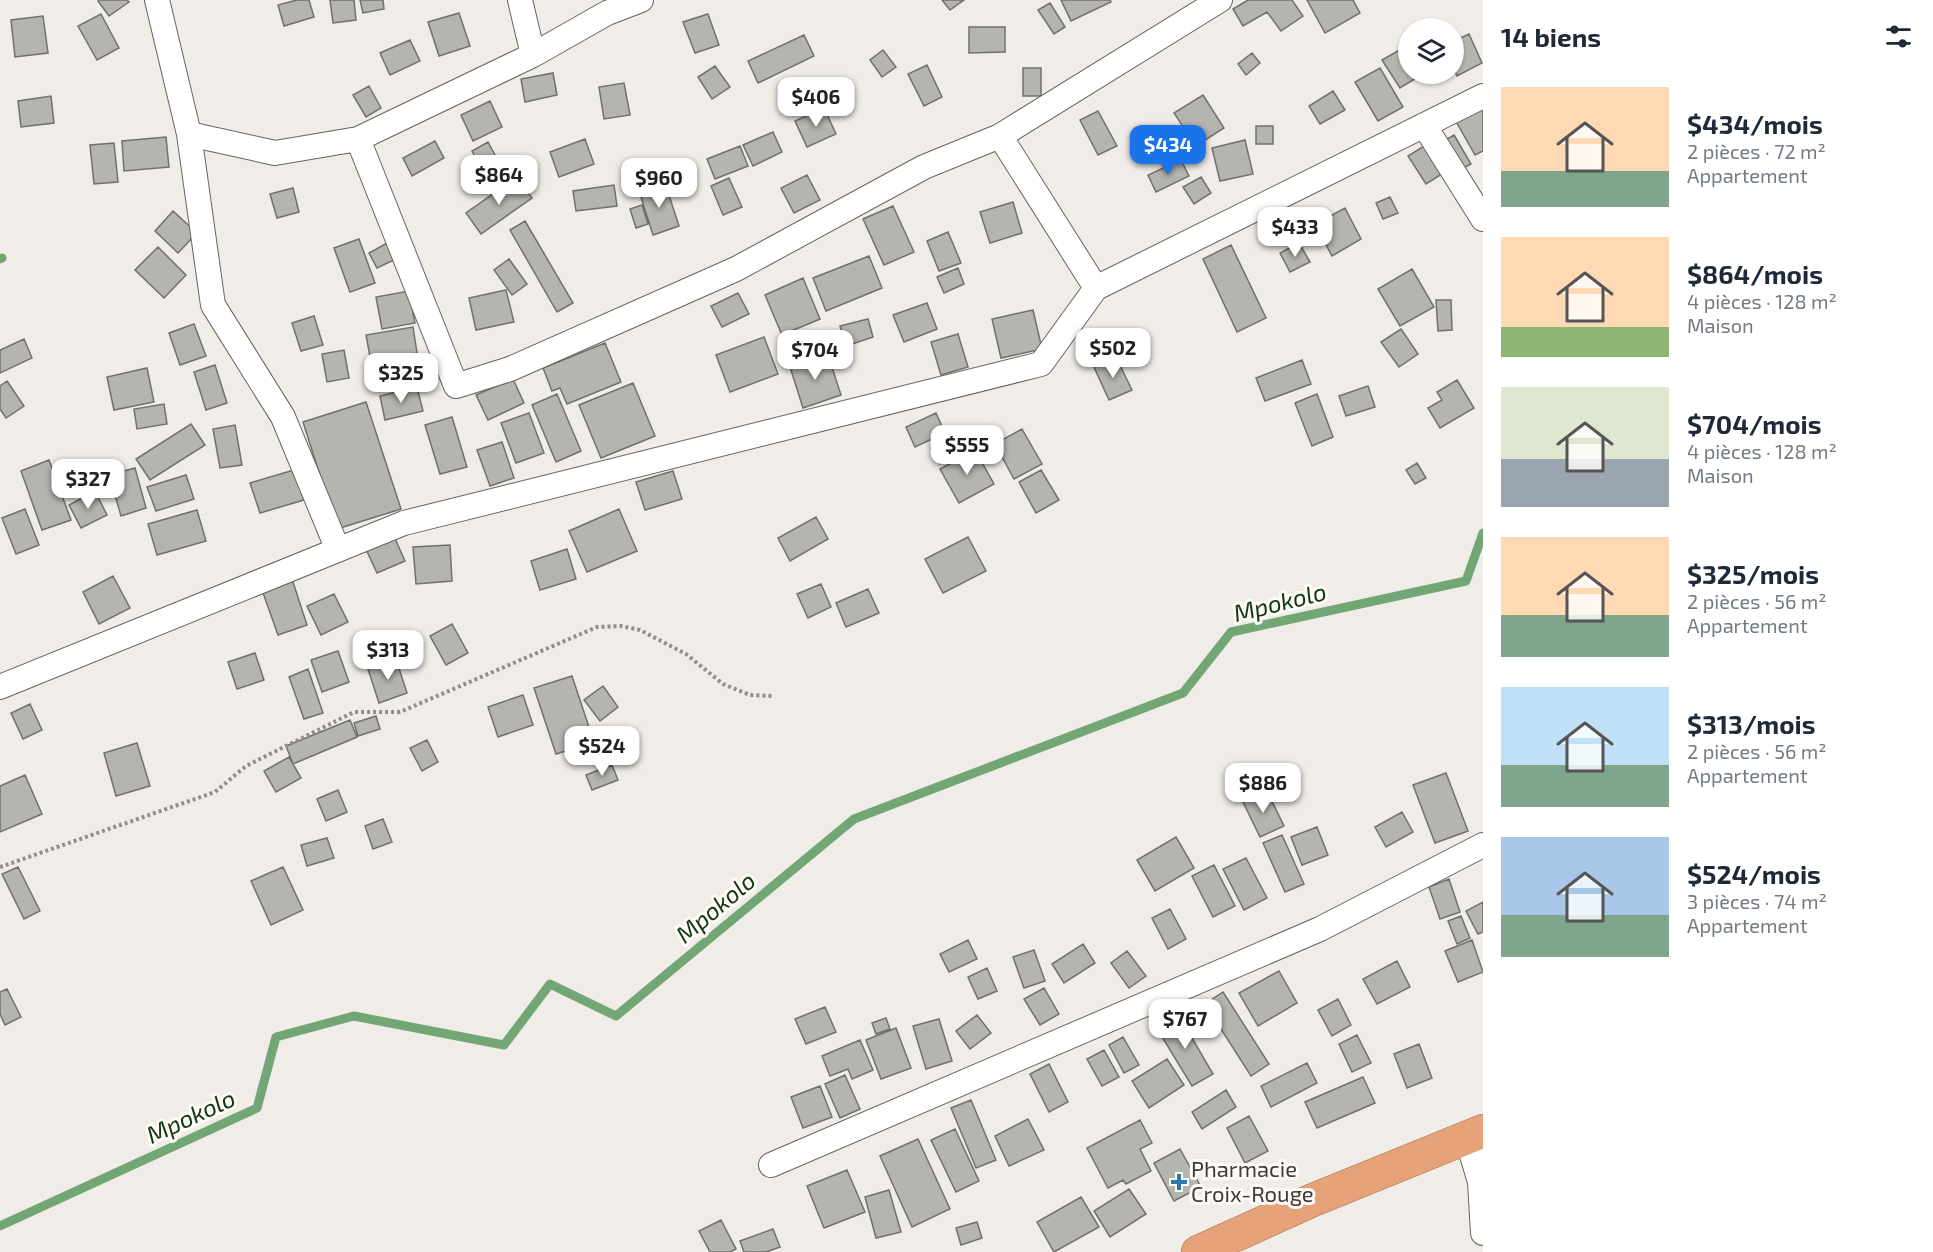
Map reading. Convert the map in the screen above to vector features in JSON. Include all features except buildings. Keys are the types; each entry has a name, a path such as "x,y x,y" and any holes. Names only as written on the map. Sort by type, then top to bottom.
{"highway":[{"path":"1198,1252 1313,1200 1475,1135"}],"street":[{"path":"157,0 189,134 213,305 283,417 338,550"},
{"path":"520,0 533,55"},
{"path":"189,134 274,153 358,139 533,55 607,13 641,0"},
{"path":"358,139 456,386 510,369 736,269 924,167 1000,136 1220,0"},
{"path":"0,687 404,523 1041,364 1096,288 1483,96"},
{"path":"1424,125 1483,219"},
{"path":"1000,136 1096,288"},
{"path":"771,1165 1320,929 1483,845"},
{"path":"1475,1135 1483,1233"}],"path":[{"path":"0,867 214,792 246,766 354,712 400,712 597,627 621,626 640,630 686,654 723,684 750,695 774,696"}],"waterway":[{"name":"Mpokolo","path":"0,1226 257,1108 276,1037 354,1016 504,1045 550,984 616,1016 854,819 1183,693 1231,632 1466,581 1483,533"}],"place":[{"name":"Pharmacie Croix-Rouge","path":"1179,1182"}]}
